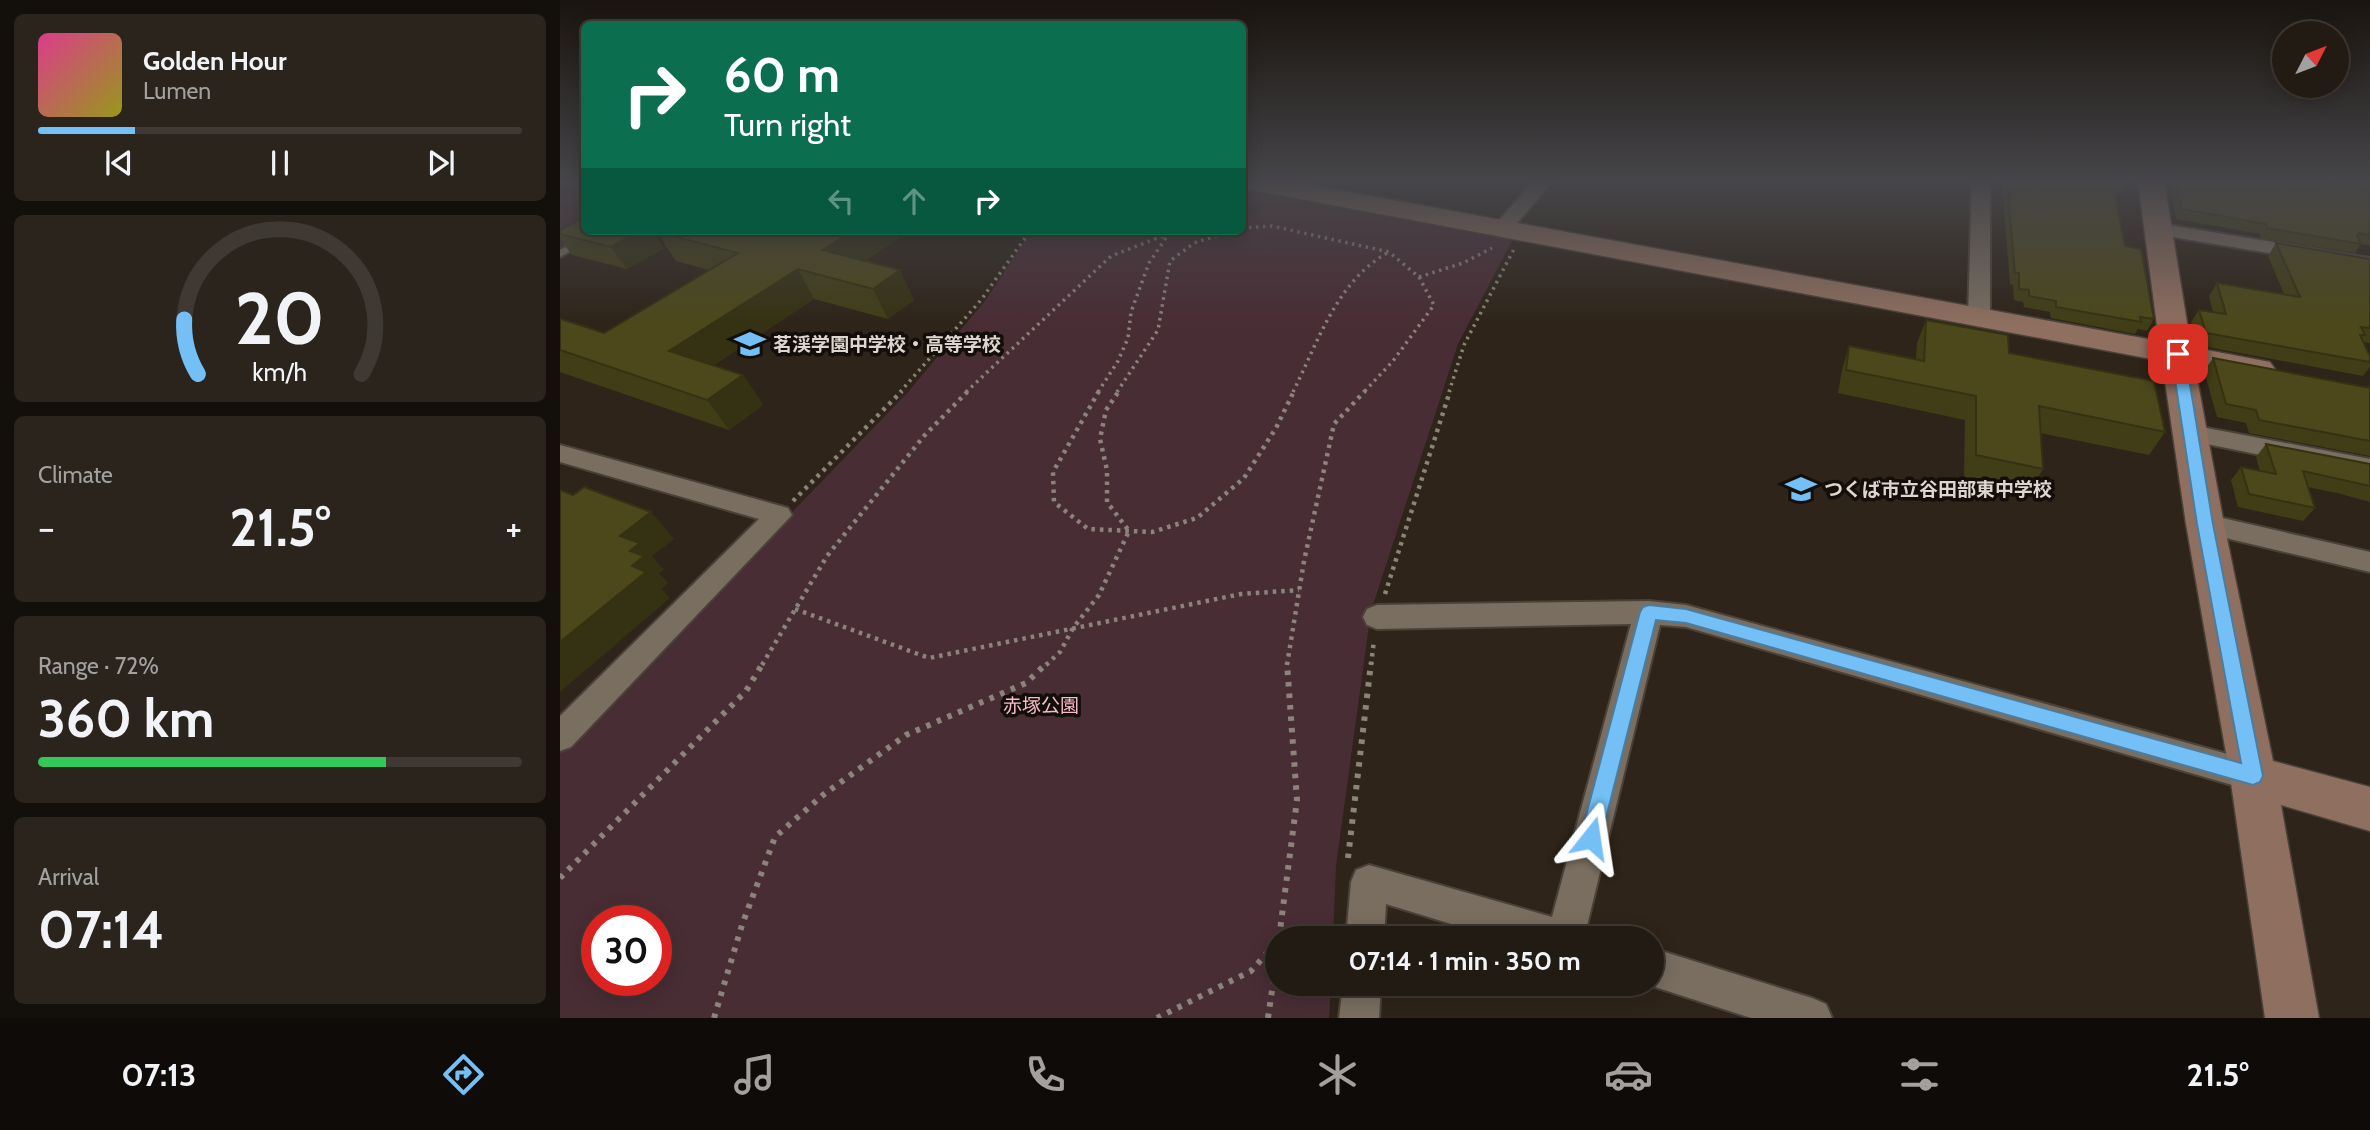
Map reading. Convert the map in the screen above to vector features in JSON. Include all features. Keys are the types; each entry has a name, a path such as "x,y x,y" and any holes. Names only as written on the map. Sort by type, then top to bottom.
{"street":[{"path":"1501,229 2279,373"},
{"path":"1979,318 1980,229"},
{"path":"2292,1018 2253,776 2205,524 2156,229 2370,264"},
{"path":"2190,433 2370,468"},
{"path":"566,461 779,515"},
{"path":"560,737 779,515"},
{"path":"2205,524 2370,562"},
{"path":"1568,926 1649,612"},
{"path":"1377,617 1649,612 1686,616 2370,809"},
{"path":"1366,926 1369,882 1518,926"},
{"path":"1664,971 1812,1018"},
{"path":"1359,1018 1361,996"}],"lane":[{"path":"560,254 595,235"}],"path":[{"path":"1280,926 1297,800 1286,669 1334,424 1393,361 1434,305 1419,277 1389,252 1283,229"},
{"path":"779,515 897,396 981,300 1027,235"},
{"path":"560,878 746,691 827,556 924,436 989,369 1111,256 1165,235"},
{"path":"1167,235 1149,263 1131,312 1128,338 1118,361 1074,430 1053,472 1054,502 1088,529 1152,532 1197,518 1244,478 1276,428 1340,295 1374,260 1389,252"},
{"path":"1129,531 1107,502 1107,470 1100,439 1106,411 1158,330 1170,261 1194,243 1219,235"},
{"path":"1348,858 1377,617 1464,345 1520,239"},
{"path":"1419,277 1463,263 1494,247"},
{"path":"714,1018 742,925 775,837 823,795 906,735 1026,683 1060,652 1073,628 1099,595 1129,531"},
{"path":"795,609 929,658 1241,594 1300,590"},
{"path":"1157,1018 1251,971 1265,954"},
{"path":"1268,1018 1271,996"}],"green space":[{"path":"560,229 581,229 581,235 586,235 560,249"},
{"name":"赤塚公園","path":"1246,229 1456,229 1513,239 1458,344 1371,611 1336,866 1334,926 1265,926 1265,996 1330,996 1329,1018 560,1018 560,753 907,393 985,301 1028,235 1246,235"}],"building":[{"path":"581,229 581,235 633,235 611,247 560,234 560,230"},
{"path":"2011,229 2122,229 2125,246 2141,249 2154,319 2140,317 2141,322 2056,307 2056,301 2029,296 2029,290 2019,289 2019,273 2015,273"},
{"path":"2270,229 2370,229 2370,235 2357,235 2361,244"},
{"path":"669,235 846,235 823,250 900,270 873,289 798,269 669,351 743,375 707,400 560,350 561,319 604,333 738,253"},
{"path":"2276,243 2370,259 2370,328 2361,327 2365,335 2360,335 2370,362 2206,333 2199,310 2226,314 2217,283 2300,297"},
{"path":"1926,320 2008,335 2009,353 2154,381 2165,432 2039,406 2043,469 1976,455 1976,396 1846,370 1849,346 1924,361"},
{"path":"2213,358 2370,388 2370,441 2259,420 2256,410 2226,404"},
{"path":"2266,444 2370,464 2370,486 2303,471 2315,508 2249,494 2241,467 2276,474"},
{"path":"584,487 651,512 620,536 640,543 630,551 644,556 632,566 646,572 560,642 560,490 573,495"}],"place":[{"name":"茗渓学園中学校・高等学校","path":"750,344"},
{"name":"つくば市立谷田部東中学校","path":"1801,489"}],"route":[{"path":"1591,838 1649,612 1686,616 2253,776 2205,524 2178,354"}]}
